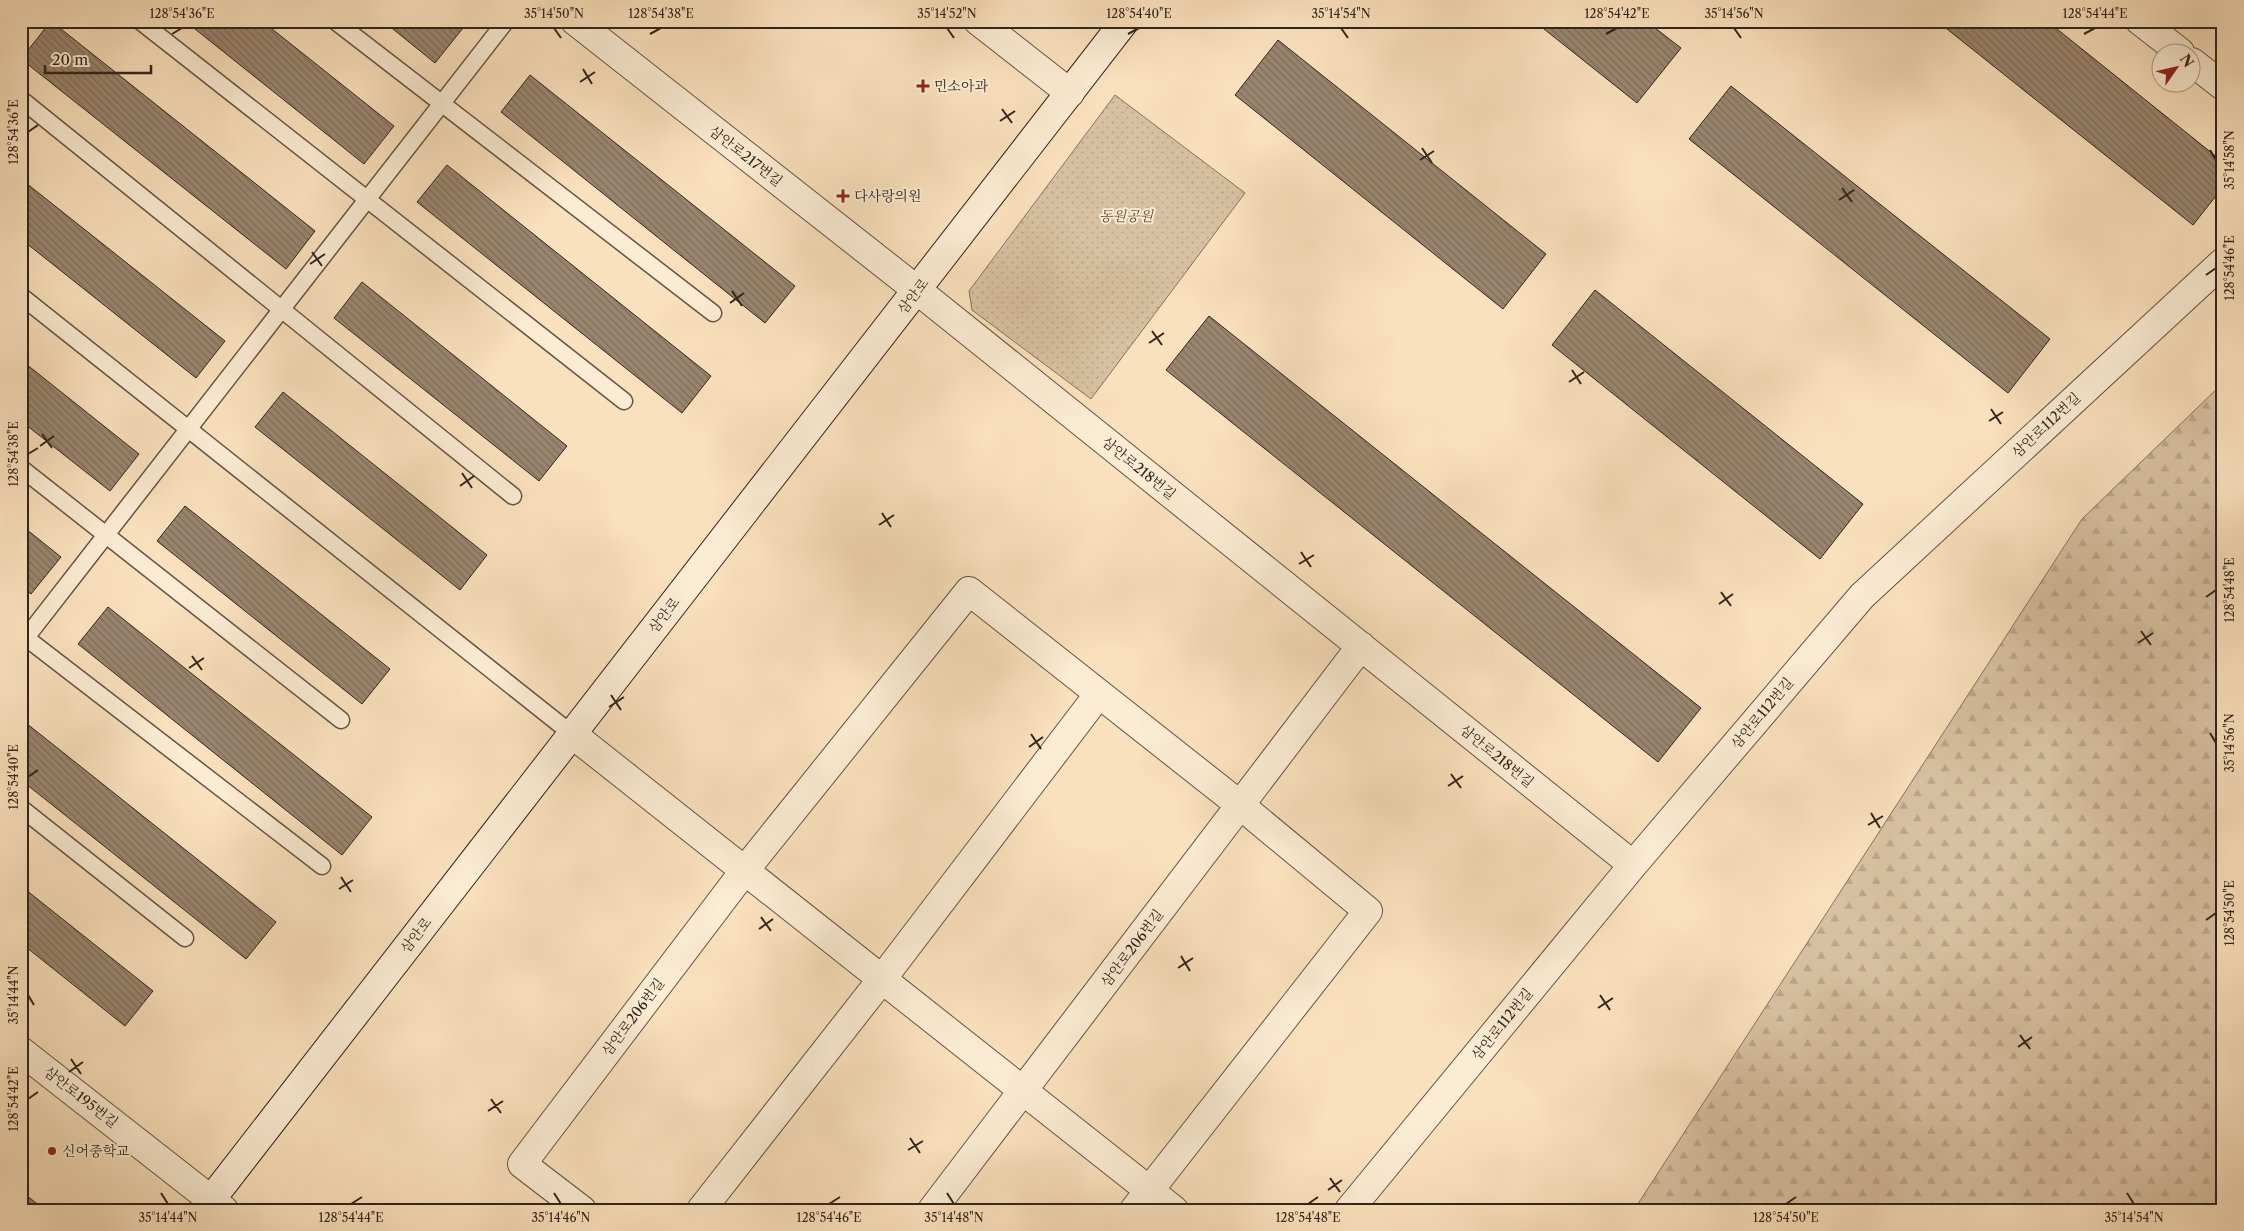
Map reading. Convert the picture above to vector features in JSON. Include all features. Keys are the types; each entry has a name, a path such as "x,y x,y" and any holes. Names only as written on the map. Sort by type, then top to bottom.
{"street":[{"name":"삼안로217번길","path":"575,21 917,290"},
{"path":"978,21 1070,93"},
{"name":"삼안로","path":"213,1206 572,734 1125,21"},
{"path":"2140,21 2167,42"},
{"path":"2202,70 2223,86"},
{"name":"삼안로112번길","path":"1349,1210 1633,865 1862,596 2223,262"},
{"name":"삼안로218번길","path":"917,290 1633,865"},
{"name":"삼안로206번길","path":"582,1210 522,1164 745,870 968,592 1098,695"},
{"path":"1240,805 1361,646"},
{"path":"701,1210 882,979 1098,695 1240,805 1368,911 1141,1200"},
{"path":"572,734 1024,1091 1141,1200 1174,1210"},
{"name":"삼안로206번길","path":"932,1210 1240,805"},
{"name":"삼안로195번길","path":"21,1051 213,1206"}],"lane":[{"path":"140,21 624,401"},
{"path":"335,21 713,313"},
{"path":"322,866 23,639 506,21"},
{"path":"22,100 513,496"},
{"path":"21,296 572,734"},
{"path":"21,468 341,720"},
{"path":"21,808 185,938"}],"green space":[{"name":"동원공원","path":"1115,95 1245,193 1091,399 972,310 969,291"},
{"path":"2223,383 2223,1210 1634,1210 2082,519"}],"building":[{"path":"51,21 315,231 286,269 21,59"},
{"path":"185,21 262,21 394,126 364,164"},
{"path":"383,21 455,21 463,28 435,63"},
{"path":"1534,21 1646,21 1681,48 1637,103"},
{"path":"1937,21 2047,21 2223,162 2223,187 2193,225"},
{"path":"1278,40 1546,254 1503,309 1235,95"},
{"path":"530,75 795,286 765,323 501,112"},
{"path":"1731,86 2050,339 2008,393 1689,139"},
{"path":"447,165 711,376 682,413 417,202"},
{"path":"21,179 225,341 196,378 21,239"},
{"path":"362,282 567,446 539,481 334,318"},
{"path":"1595,290 1863,504 1820,559 1552,345"},
{"path":"1209,316 1701,708 1658,762 1166,370"},
{"path":"21,360 139,454 110,491 21,421"},
{"path":"283,392 487,555 460,590 255,427"},
{"path":"185,506 390,669 362,704 157,541"},
{"path":"21,525 61,557 31,594 21,586"},
{"path":"108,607 372,817 342,855 78,644"},
{"path":"21,719 276,922 246,959 21,780"},
{"path":"21,886 153,991 125,1026 21,943"},
{"path":"21,1191 45,1210 21,1210"}],"place":[{"name":"민소아과","path":"923,86"},
{"name":"다사랑의원","path":"843,196"},
{"name":"신어중학교","path":"52,1151"}]}
